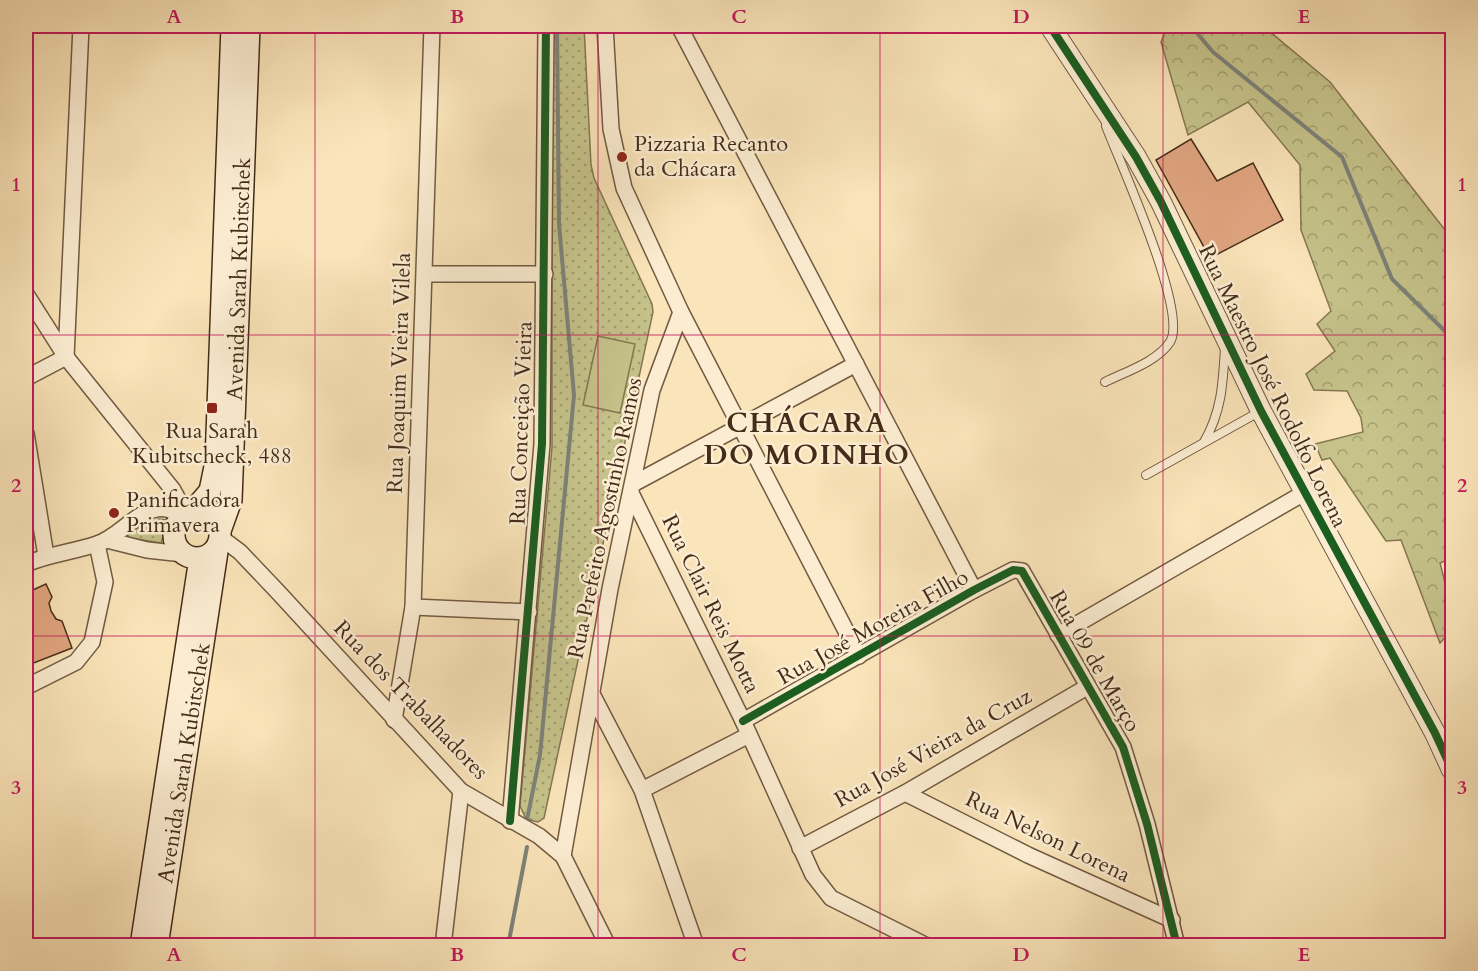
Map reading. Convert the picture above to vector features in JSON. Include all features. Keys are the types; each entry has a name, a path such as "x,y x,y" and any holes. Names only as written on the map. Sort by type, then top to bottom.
{"main road":[{"name":"Avenida Sarah Kubitschek","path":"187,515 210,491 216,462 232,26"},
{"name":"Avenida Sarah Kubitschek","path":"141,945 154,906 195,647 231,500 249,26"},
{"path":"187,515 210,516 220,538 211,554 192,556 177,546 174,536 176,526 187,515"},
{"name":"Avenida Sarah Kubitschek","path":"192,556 195,647"},
{"name":"Avenida Sarah Kubitschek","path":"154,906 157,945"}],"street":[{"path":"66,357 81,26"},
{"name":"Rua Joaquim Vieira Vilela","path":"394,720 413,607 432,26"},
{"name":"Rua Conceição Vieira","path":"510,821 542,444 546,26"},
{"path":"605,26 610,129 615,158 624,188 681,312 859,657"},
{"path":"679,26 974,590"},
{"name":"Rua Maestro José Rodolfo Lorena","path":"1050,26 1136,157 1161,202 1261,411 1435,733 1452,770"},
{"path":"425,274 545,274"},
{"path":"26,294 66,357 173,489 187,515"},
{"name":"Rua Prefeito Agostinho Ramos","path":"563,856 593,696 610,589 652,390 681,312"},
{"path":"26,378 66,357"},
{"path":"632,488 739,425 856,363"},
{"path":"26,433 46,556"},
{"name":"Rua Clair Reis Motta","path":"632,488 813,875 831,897 927,945"},
{"path":"1058,635 1304,493"},
{"path":"26,564 46,556 102,542 141,516 156,509 172,510 187,515"},
{"name":"Rua dos Trabalhadores","path":"220,538 240,552 461,791 539,836 563,856 608,945"},
{"path":"102,542 192,556"},
{"path":"26,687 76,662 92,642 105,582 102,542"},
{"name":"Rua José Moreira Filho","path":"642,790 859,657 974,590 1013,570 1022,571"},
{"name":"Rua 09 de Março","path":"1022,571 1123,747 1147,824 1177,945"},
{"path":"413,607 529,612"},
{"name":"Rua José Vieira da Cruz","path":"800,848 905,793 1087,687"},
{"path":"593,696 642,790 696,945"},
{"path":"443,945 461,791"},
{"name":"Rua Nelson Lorena","path":"905,793 1028,855 1172,920"}],"lane":[{"path":"1095,97 1170,293 1175,328 1172,340 1164,351 1105,382"},
{"path":"1204,442 1215,422 1222,400 1226,337"},
{"path":"1146,475 1261,411"}],"green space":[{"path":"552,26 584,26 591,165 594,178 652,304 653,312 544,818 538,822 526,819 520,806 552,447"},
{"path":"1168,26 1263,26 1330,82 1452,239 1452,558 1440,563 1452,610 1452,630 1440,643 1401,540 1386,541 1330,458 1322,460 1315,444 1363,432 1361,418 1347,391 1314,390 1306,374 1335,351 1317,324 1331,311 1301,230 1300,165 1248,102 1188,135 1161,42"},
{"path":"598,336 635,344 620,413 583,405"},
{"path":"158,519 168,520 161,543 119,536"}],"building":[{"path":"1191,139 1217,181 1253,163 1283,220 1210,258 1156,160"},
{"path":"46,584 52,597 49,603 51,611 56,619 62,621 72,648 26,666 26,593"}],"waterway":[{"path":"527,820 540,755 574,395 559,224 557,26"},
{"path":"1191,26 1213,52 1342,157 1392,279 1452,338"},
{"path":"508,946 527,847"}],"cycle path":[{"path":"510,821 542,444 546,26"},
{"path":"1050,26 1136,157 1161,202 1261,411 1435,733 1452,770"},
{"path":"743,721 974,590 1013,570 1022,571 1123,747 1147,824 1177,946"}],"place":[{"name":"Pizzaria Recanto da Chácara","path":"622,157"},
{"name":"Rua Sarah Kubitscheck, 488","path":"212,408"},
{"name":"Panificadora Primavera","path":"114,513"}],"district":[{"name":"CHÁCARA DO MOINHO","path":"807,439"}]}
